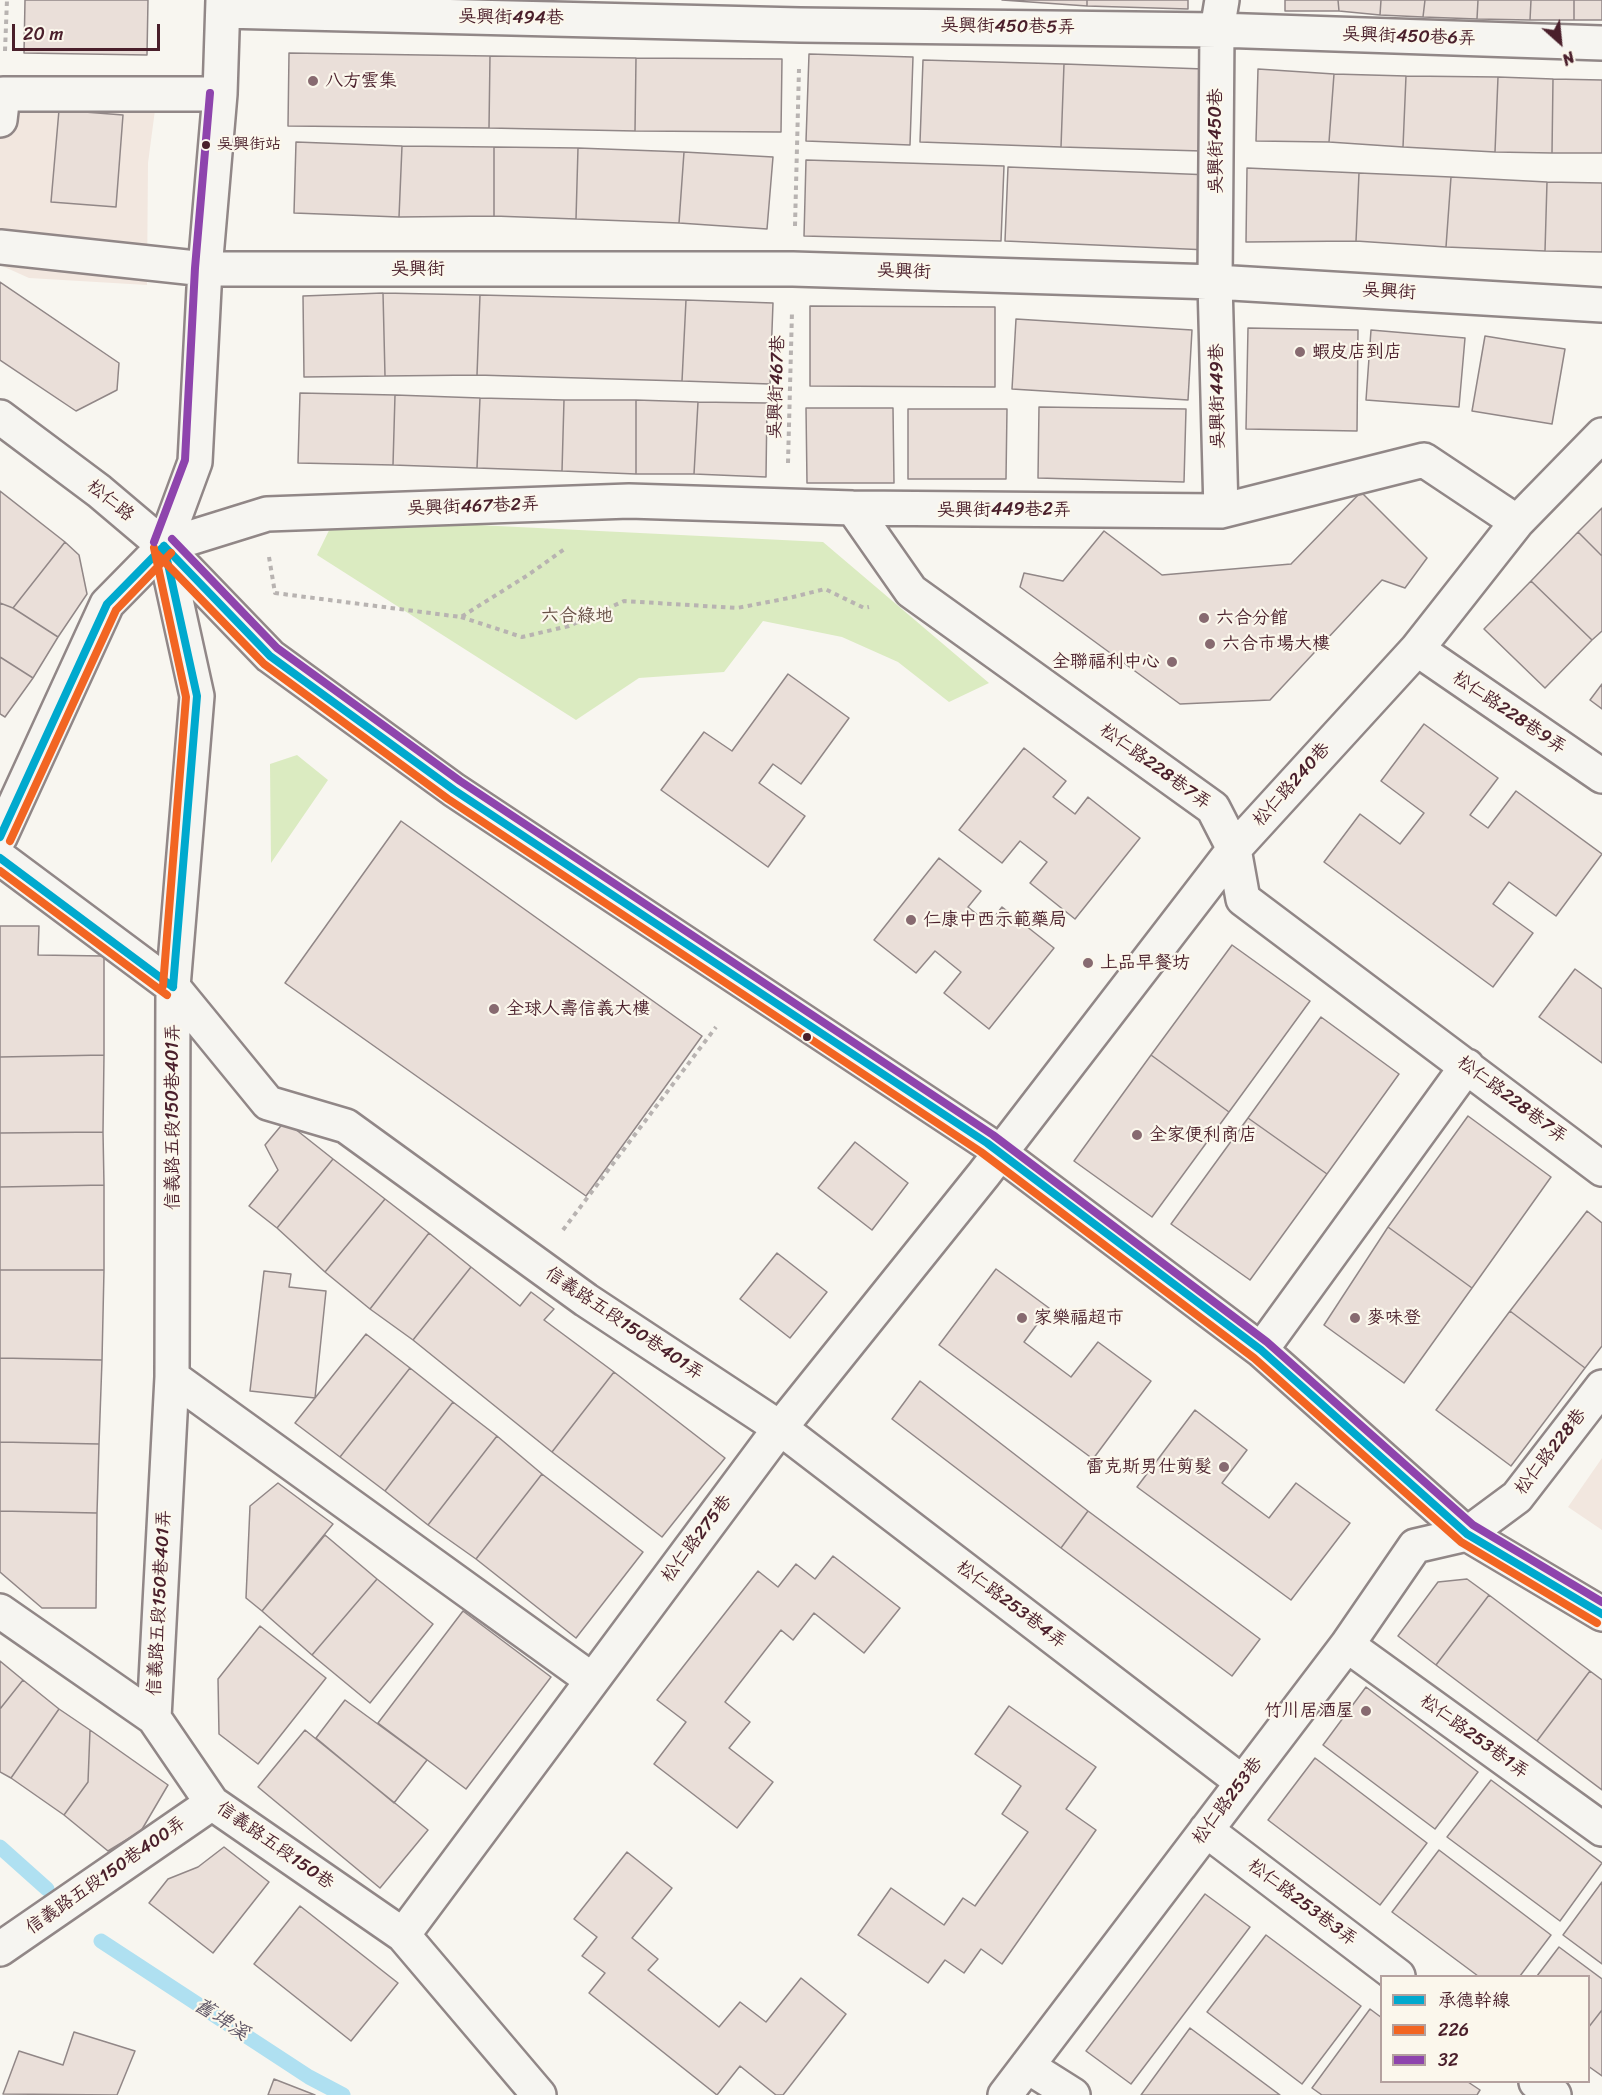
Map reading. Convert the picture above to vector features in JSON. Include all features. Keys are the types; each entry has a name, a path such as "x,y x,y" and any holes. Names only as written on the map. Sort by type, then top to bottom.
{"street":[{"path":"0,837 108,604 164,546 195,462 205,269 220,94 223,5"},
{"name":"吳興街494巷","path":"223,5 800,25"},
{"name":"吳興街450巷5弄","path":"800,25 1219,15"},
{"name":"吳興街450巷6弄","path":"1219,15 1602,43"},
{"name":"吳興街450巷","path":"1215,282 1219,15"},
{"path":"1,107 220,94"},
{"name":"吳興街","path":"0,247 205,269 793,269 1215,282 1602,305"},
{"name":"吳興街449巷","path":"1215,282 1221,511"},
{"name":"松仁路","path":"0,417 99,491 164,546 270,656 454,790 1001,1152 1261,1350 1467,1534 1602,1614"},
{"name":"松仁路240巷","path":"1001,1152 1234,849 1417,649 1517,522 1602,435"},
{"name":"吳興街449巷2弄","path":"787,506 1221,511 1424,460 1517,522"},
{"name":"吳興街467巷2弄","path":"164,546 267,514 629,501 787,506"},
{"name":"松仁路228巷7弄","path":"853,508 910,591 1213,808 1234,849 1243,899 1602,1169"},
{"path":"164,546 197,696 173,987"},
{"name":"松仁路228巷9弄","path":"1417,649 1602,776"},
{"path":"0,858 173,987"},
{"name":"信義路五段150巷401弄","path":"154,1718 172,1377 173,987"},
{"name":"信義路五段150巷401弄","path":"173,987 268,1103 346,1126 586,1300 780,1428"},
{"path":"1261,1350 1467,1066"},
{"name":"松仁路275巷","path":"403,1935 780,1428 1001,1152"},
{"path":"172,1377 592,1680"},
{"name":"松仁路228巷","path":"1467,1534 1517,1497 1602,1387"},
{"name":"松仁路253巷4弄","path":"780,1428 1242,1782"},
{"name":"松仁路253巷","path":"1005,2095 1347,1644 1415,1546 1467,1534"},
{"name":"信義路五段150巷","path":"0,1611 154,1718 212,1803 403,1935 539,2095"},
{"name":"松仁路253巷1弄","path":"1347,1644 1602,1829"},
{"name":"信義路五段150巷400弄","path":"0,1949 212,1803"},
{"name":"松仁路253巷3弄","path":"1206,1830 1395,1975"},
{"path":"1028,2066 1073,2095"},
{"path":"1537,2083 1554,2095"}],"path":[{"path":"1,107 7,0"},
{"name":"吳興街467巷","path":"787,506 800,25"},
{"path":"461,617 528,575 574,542"},
{"path":"267,551 275,593 461,617 522,637 569,626 624,601 737,608 825,589 864,608 910,591"},
{"path":"561,1233 716,1027"}],"shaded area":[{"path":"0,107 155,110 148,163 147,285 29,278 0,265"},
{"path":"1602,1458 1602,1530 1568,1507"}],"green space":[{"name":"六合綠地","path":"335,518 823,542 989,683 949,702 898,662 842,637 763,621 724,672 639,678 576,720 317,555"},
{"path":"297,755 328,780 271,863 270,764"}],"building":[{"path":"25,0 148,0 147,55 24,53"},
{"path":"1002,0 1087,0 1087,6"},
{"path":"1087,0 1188,0 1188,9 1087,6"},
{"path":"1285,0 1338,0 1339,11 1285,11"},
{"path":"1338,0 1381,0 1380,15 1339,11"},
{"path":"1381,0 1425,0 1423,17 1380,15"},
{"path":"1425,0 1478,0 1477,19 1423,17"},
{"path":"1478,0 1531,0 1530,20 1477,19"},
{"path":"1531,0 1574,0 1574,20 1530,20"},
{"path":"1574,0 1602,0 1602,20 1574,20"},
{"path":"289,53 490,56 489,128 288,126"},
{"path":"809,54 913,57 910,145 806,141"},
{"path":"490,56 636,58 635,131 489,128"},
{"path":"636,58 782,59 781,132 635,131"},
{"path":"923,60 1064,64 1061,147 920,142"},
{"path":"1064,64 1204,69 1202,151 1061,147"},
{"path":"1258,69 1334,74 1329,142 1256,141"},
{"path":"1334,74 1406,76 1403,147 1329,142"},
{"path":"1406,76 1498,77 1495,152 1403,147"},
{"path":"1498,77 1553,79 1552,153 1495,152"},
{"path":"1553,79 1602,80 1602,153 1552,153"},
{"path":"59,110 123,115 116,207 51,202"},
{"path":"296,142 402,146 399,217 294,213"},
{"path":"402,146 494,147 494,216 399,217"},
{"path":"494,147 578,148 576,219 494,216"},
{"path":"578,148 684,152 679,223 576,219"},
{"path":"684,152 773,157 767,229 679,223"},
{"path":"806,160 1004,166 1001,241 804,236"},
{"path":"1008,167 1211,175 1208,250 1005,241"},
{"path":"1247,168 1359,173 1356,241 1246,242"},
{"path":"1359,173 1451,177 1446,247 1356,241"},
{"path":"1451,177 1547,182 1545,251 1446,247"},
{"path":"1547,182 1602,183 1602,252 1545,251"},
{"path":"0,282 119,363 117,390 76,411 0,360"},
{"path":"383,293 480,295 477,375 385,376"},
{"path":"383,293 385,376 304,377 303,296"},
{"path":"480,295 686,300 682,381 477,375"},
{"path":"686,300 773,303 770,384 682,381"},
{"path":"810,306 995,307 995,387 810,386"},
{"path":"1016,319 1192,330 1188,400 1012,389"},
{"path":"1248,328 1358,330 1357,431 1246,429"},
{"path":"1371,330 1465,338 1459,407 1366,400"},
{"path":"1485,336 1565,349 1552,424 1472,411"},
{"path":"300,393 395,395 393,465 298,463"},
{"path":"395,395 480,398 477,468 393,465"},
{"path":"480,398 564,400 562,471 477,468"},
{"path":"564,400 636,400 636,474 562,471"},
{"path":"636,400 698,402 694,474 636,474"},
{"path":"698,402 767,403 766,477 694,474"},
{"path":"1039,407 1186,409 1184,482 1038,478"},
{"path":"806,408 893,408 894,483 807,483"},
{"path":"908,409 1007,409 1006,479 908,479"},
{"path":"0,491 65,542 13,608 0,603"},
{"name":"六合市場大樓","path":"1361,492 1427,558 1405,588 1382,580 1270,700 1180,704 1020,587 1024,573 1063,581 1104,531 1162,575 1291,564"},
{"path":"1602,508 1602,556 1578,532"},
{"path":"1578,532 1602,556 1602,631 1592,640 1531,581"},
{"path":"65,542 79,555 87,594 58,637 13,608"},
{"path":"1531,581 1592,640 1545,688 1484,629"},
{"path":"0,603 13,608 58,637 33,678 0,657"},
{"path":"0,657 33,678 5,717 0,714"},
{"path":"788,674 849,718 801,784 773,764 759,783 805,816 768,867 661,790 704,732 732,751"},
{"path":"1602,684 1602,709 1590,700"},
{"path":"1424,724 1498,778 1470,815 1488,828 1516,791 1602,854 1556,916 1509,882 1493,904 1533,933 1493,987 1324,862 1360,814 1400,844 1424,813 1381,781"},
{"path":"1024,748 1066,781 1053,797 1075,814 1088,797 1140,838 1075,919 1030,883 1047,862 1020,841 1002,863 959,830"},
{"name":"全球人壽信義大樓","path":"401,821 702,1036 586,1196 285,983"},
{"path":"939,858 981,891 968,907 989,924 1002,907 1054,948 989,1029 944,993 961,972 935,951 916,973 874,940"},
{"path":"0,926 39,926 38,955 104,956 104,1055 0,1057"},
{"path":"1232,945 1310,1001 1229,1112 1151,1055"},
{"path":"1575,969 1602,989 1602,1063 1539,1017"},
{"path":"1321,1017 1399,1074 1327,1174 1248,1118"},
{"path":"104,1055 103,1132 0,1133 0,1057"},
{"path":"1151,1055 1229,1112 1152,1217 1074,1161"},
{"path":"1468,1116 1551,1177 1472,1288 1388,1227"},
{"path":"1248,1118 1327,1174 1250,1280 1171,1224"},
{"path":"285,1121 333,1159 277,1228 249,1206 278,1170 265,1145"},
{"path":"103,1132 104,1185 0,1187 0,1133"},
{"path":"855,1142 908,1183 872,1230 818,1188"},
{"path":"333,1159 385,1199 325,1272 277,1228"},
{"path":"104,1185 104,1270 0,1270 0,1187"},
{"path":"385,1199 429,1233 370,1309 325,1272"},
{"path":"1587,1211 1602,1223 1602,1346 1585,1368 1510,1311"},
{"path":"1388,1227 1472,1288 1404,1383 1324,1325"},
{"path":"429,1233 471,1267 413,1340 370,1309"},
{"path":"777,1253 827,1292 790,1338 740,1299"},
{"path":"471,1267 520,1306 531,1292 554,1309 544,1320 614,1372 552,1452 413,1340"},
{"path":"996,1269 1049,1308 1024,1342 1071,1377 1098,1342 1151,1381 1093,1459 939,1345"},
{"path":"0,1270 104,1270 102,1360 0,1358"},
{"path":"264,1271 291,1274 289,1287 326,1291 315,1398 250,1391"},
{"path":"1510,1311 1585,1368 1511,1466 1436,1410"},
{"path":"366,1334 410,1368 340,1457 295,1423"},
{"path":"0,1358 102,1360 99,1444 0,1442"},
{"path":"410,1368 453,1402 385,1491 340,1457"},
{"path":"614,1372 725,1458 662,1537 552,1452"},
{"path":"920,1381 1088,1511 1061,1548 892,1419"},
{"path":"453,1402 497,1436 428,1525 385,1491"},
{"path":"1195,1410 1247,1450 1222,1483 1269,1518 1296,1483 1350,1523 1291,1600 1137,1487"},
{"path":"497,1436 542,1474 476,1559 428,1525"},
{"path":"0,1442 99,1444 97,1513 0,1511"},
{"path":"542,1474 643,1552 576,1638 476,1559"},
{"path":"278,1483 333,1524 262,1611 246,1598 250,1506"},
{"path":"0,1511 97,1513 96,1608 42,1608 0,1572"},
{"path":"1088,1511 1260,1639 1232,1676 1061,1548"},
{"path":"325,1535 377,1579 312,1655 262,1611"},
{"path":"833,1556 900,1608 864,1653 814,1613 793,1640 781,1630 725,1702 750,1722 729,1748 773,1782 737,1828 654,1764 686,1722 657,1700 758,1571 778,1587 796,1564 815,1579"},
{"path":"377,1579 433,1624 370,1703 312,1655"},
{"path":"1467,1579 1489,1595 1436,1665 1398,1636 1438,1582"},
{"path":"1489,1595 1590,1671 1537,1741 1436,1665"},
{"path":"463,1611 551,1677 466,1789 378,1723"},
{"path":"260,1626 326,1678 258,1764 219,1734 218,1679"},
{"path":"0,1661 23,1680 0,1709"},
{"path":"1590,1671 1602,1680 1602,1790 1537,1741"},
{"path":"23,1680 59,1709 11,1778 0,1772 0,1709"},
{"path":"1366,1687 1478,1772 1435,1829 1323,1745"},
{"path":"345,1700 427,1760 394,1803 316,1738"},
{"path":"1009,1706 1096,1767 1066,1809 1096,1830 1002,1964 981,1949 964,1973 945,1960 928,1983 858,1935 891,1888 944,1925 963,1898 975,1906 1028,1832 1002,1814 1021,1786 975,1754"},
{"path":"59,1709 90,1730 88,1782 64,1815 11,1778"},
{"path":"90,1730 168,1785 141,1831 108,1851 64,1815 88,1782"},
{"path":"305,1730 428,1830 380,1888 258,1787"},
{"path":"1315,1758 1427,1843 1380,1905 1268,1820"},
{"path":"1491,1780 1602,1863 1560,1921 1447,1837"},
{"path":"224,1847 269,1882 213,1953 149,1903 168,1879 198,1867"},
{"path":"1439,1850 1551,1935 1521,1975 1477,1975 1392,1912"},
{"path":"627,1852 672,1888 632,1938 658,1959 648,1970 719,2027 740,2002 766,2022 801,1978 846,2014 783,2095 776,2095 740,2066 717,2095 589,1993 605,1973 582,1956 597,1937 574,1919"},
{"path":"1602,1882 1602,1964 1563,1935"},
{"path":"1205,1894 1250,1927 1131,2084 1086,2051"},
{"path":"300,1906 398,1983 351,2041 254,1964"},
{"path":"1266,1935 1361,2006 1302,2084 1207,2012"},
{"path":"1559,1947 1602,1979 1602,2010 1590,2025 1590,1975 1538,1975"},
{"path":"1370,2009 1380,2016 1380,2083 1470,2083 1480,2090 1477,2095 1322,2095 1312,2088"},
{"path":"1602,2010 1602,2076 1590,2067 1590,2025"},
{"path":"1190,2028 1280,2095 1141,2095"},
{"path":"74,2032 135,2051 117,2095 3,2094 19,2051 63,2065"},
{"path":"274,2079 315,2095 268,2095"}],"waterway":[{"name":"舊埤溪","path":"0,1847 47,1889"},
{"name":"舊埤溪","path":"101,1941 309,2077 343,2095"}],"transit line":[{"name":"32","path":"154,542 185,460 195,268 210,93"},
{"name":"32","path":"172,539 277,648 460,781 993,1135 1267,1342 1473,1525 1602,1602"},
{"name":"承德幹線","path":"164,546 270,656 454,790 987,1143 1261,1350 1467,1534 1602,1614"},
{"name":"承德幹線","path":"164,546 197,696 173,987"},
{"name":"承德幹線","path":"0,837 107,604 164,546"},
{"name":"226","path":"154,548 186,697 163,986"},
{"name":"226","path":"156,553 264,664 448,799 981,1152 1254,1358 1461,1542 1597,1623"},
{"name":"226","path":"10,841 116,610 171,553"},
{"name":"承德幹線","path":"0,858 173,987"},
{"name":"226","path":"0,871 167,995"}],"place":[{"name":"八方雲集","path":"313,81"},
{"name":"吳興街站","path":"206,145"},
{"name":"蝦皮店到店","path":"1300,352"},
{"name":"六合分館","path":"1204,618"},
{"name":"六合市場大樓","path":"1210,644"},
{"name":"全聯福利中心","path":"1172,662"},
{"name":"仁康中西示範藥局","path":"911,920"},
{"name":"上品早餐坊","path":"1088,963"},
{"name":"全球人壽信義大樓","path":"494,1009"},
{"name":"全家便利商店","path":"1137,1135"},
{"name":"家樂福超市","path":"1022,1318"},
{"name":"麥味登","path":"1355,1318"},
{"name":"雷克斯男仕剪髮","path":"1224,1467"},
{"name":"竹川居酒屋","path":"1366,1711"}]}
